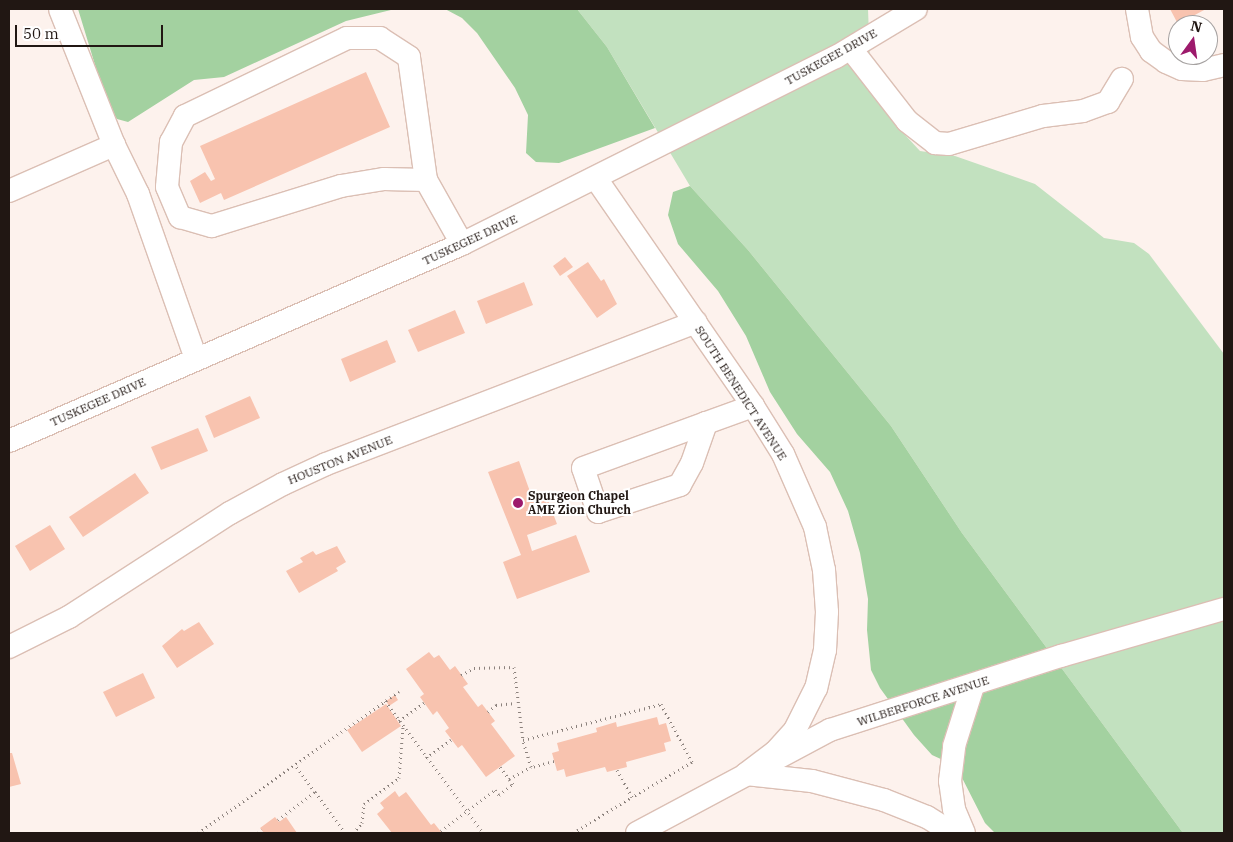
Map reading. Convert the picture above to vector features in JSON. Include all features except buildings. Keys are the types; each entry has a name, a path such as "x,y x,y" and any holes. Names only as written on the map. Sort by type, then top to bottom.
{"street":[{"path":"60,9 114,145 138,194 196,359"},
{"name":"TUSKEGEE DRIVE","path":"9,441 462,244 596,180 851,48 916,9"},
{"path":"1137,9 1142,37 1151,51 1166,62 1182,69 1203,70 1224,65"},
{"path":"426,180 384,179 341,186 212,226 180,217 167,187 171,142 185,116 347,38 380,38 409,58 426,180 462,244"},
{"path":"851,48 907,122 923,136 935,143 949,144 1043,116 1083,111 1108,102 1122,79"},
{"path":"9,190 114,145"},
{"name":"SOUTH BENEDICT AVENUE","path":"596,180 753,406 783,454 814,527 824,570 828,612 825,650 808,709 796,730 775,752 746,774"},
{"name":"HOUSTON AVENUE","path":"9,647 69,616 236,509 291,480 696,322"},
{"path":"706,423 692,463 680,485 598,512 583,468 706,423 753,406"},
{"name":"WILBERFORCE AVENUE","path":"637,833 830,730 973,686 1061,656 1224,609"},
{"path":"964,833 954,809 950,781 954,746 973,686"},
{"path":"746,774 812,782 884,800 927,817 953,833"}],"path":[{"path":"461,674 474,668 514,666 516,703 522,740 531,767"},
{"path":"200,833 296,766 398,691"},
{"path":"385,701 483,833"},
{"path":"399,721 424,703"},
{"path":"488,712 496,705 516,703"},
{"path":"522,740 661,704 692,762 573,833"},
{"path":"353,833 362,824 364,804 399,778 403,726"},
{"path":"426,758 451,740"},
{"path":"509,779 531,767 554,761"},
{"path":"296,766 345,833"},
{"path":"441,832 495,790 499,795 513,784 500,767"},
{"path":"616,770 632,797"},
{"path":"278,820 315,792"},
{"path":"258,833 262,830"}],"green space":[{"path":"78,9 395,9 346,21 224,77 194,80 128,122 117,119 106,101"},
{"path":"445,9 577,9 607,47 655,128 559,163 536,162 526,153 528,115 515,88 477,33 462,18"},
{"path":"577,9 868,9 871,88 894,123 920,151 955,156 1035,184 1104,238 1134,243 1149,254 1224,354 1224,833 1183,833 962,533 891,426 748,250 690,186 607,47"},
{"path":"690,186 748,250 891,426 962,533 1183,833 995,833 985,823 956,766 932,755 914,735 880,688 871,670 867,630 868,599 860,553 848,511 830,472 797,434 770,392 746,336 718,291 678,244 668,215 673,192"}],"place":[{"name":"Spurgeon Chapel AME Zion Church","path":"518,503"}]}
